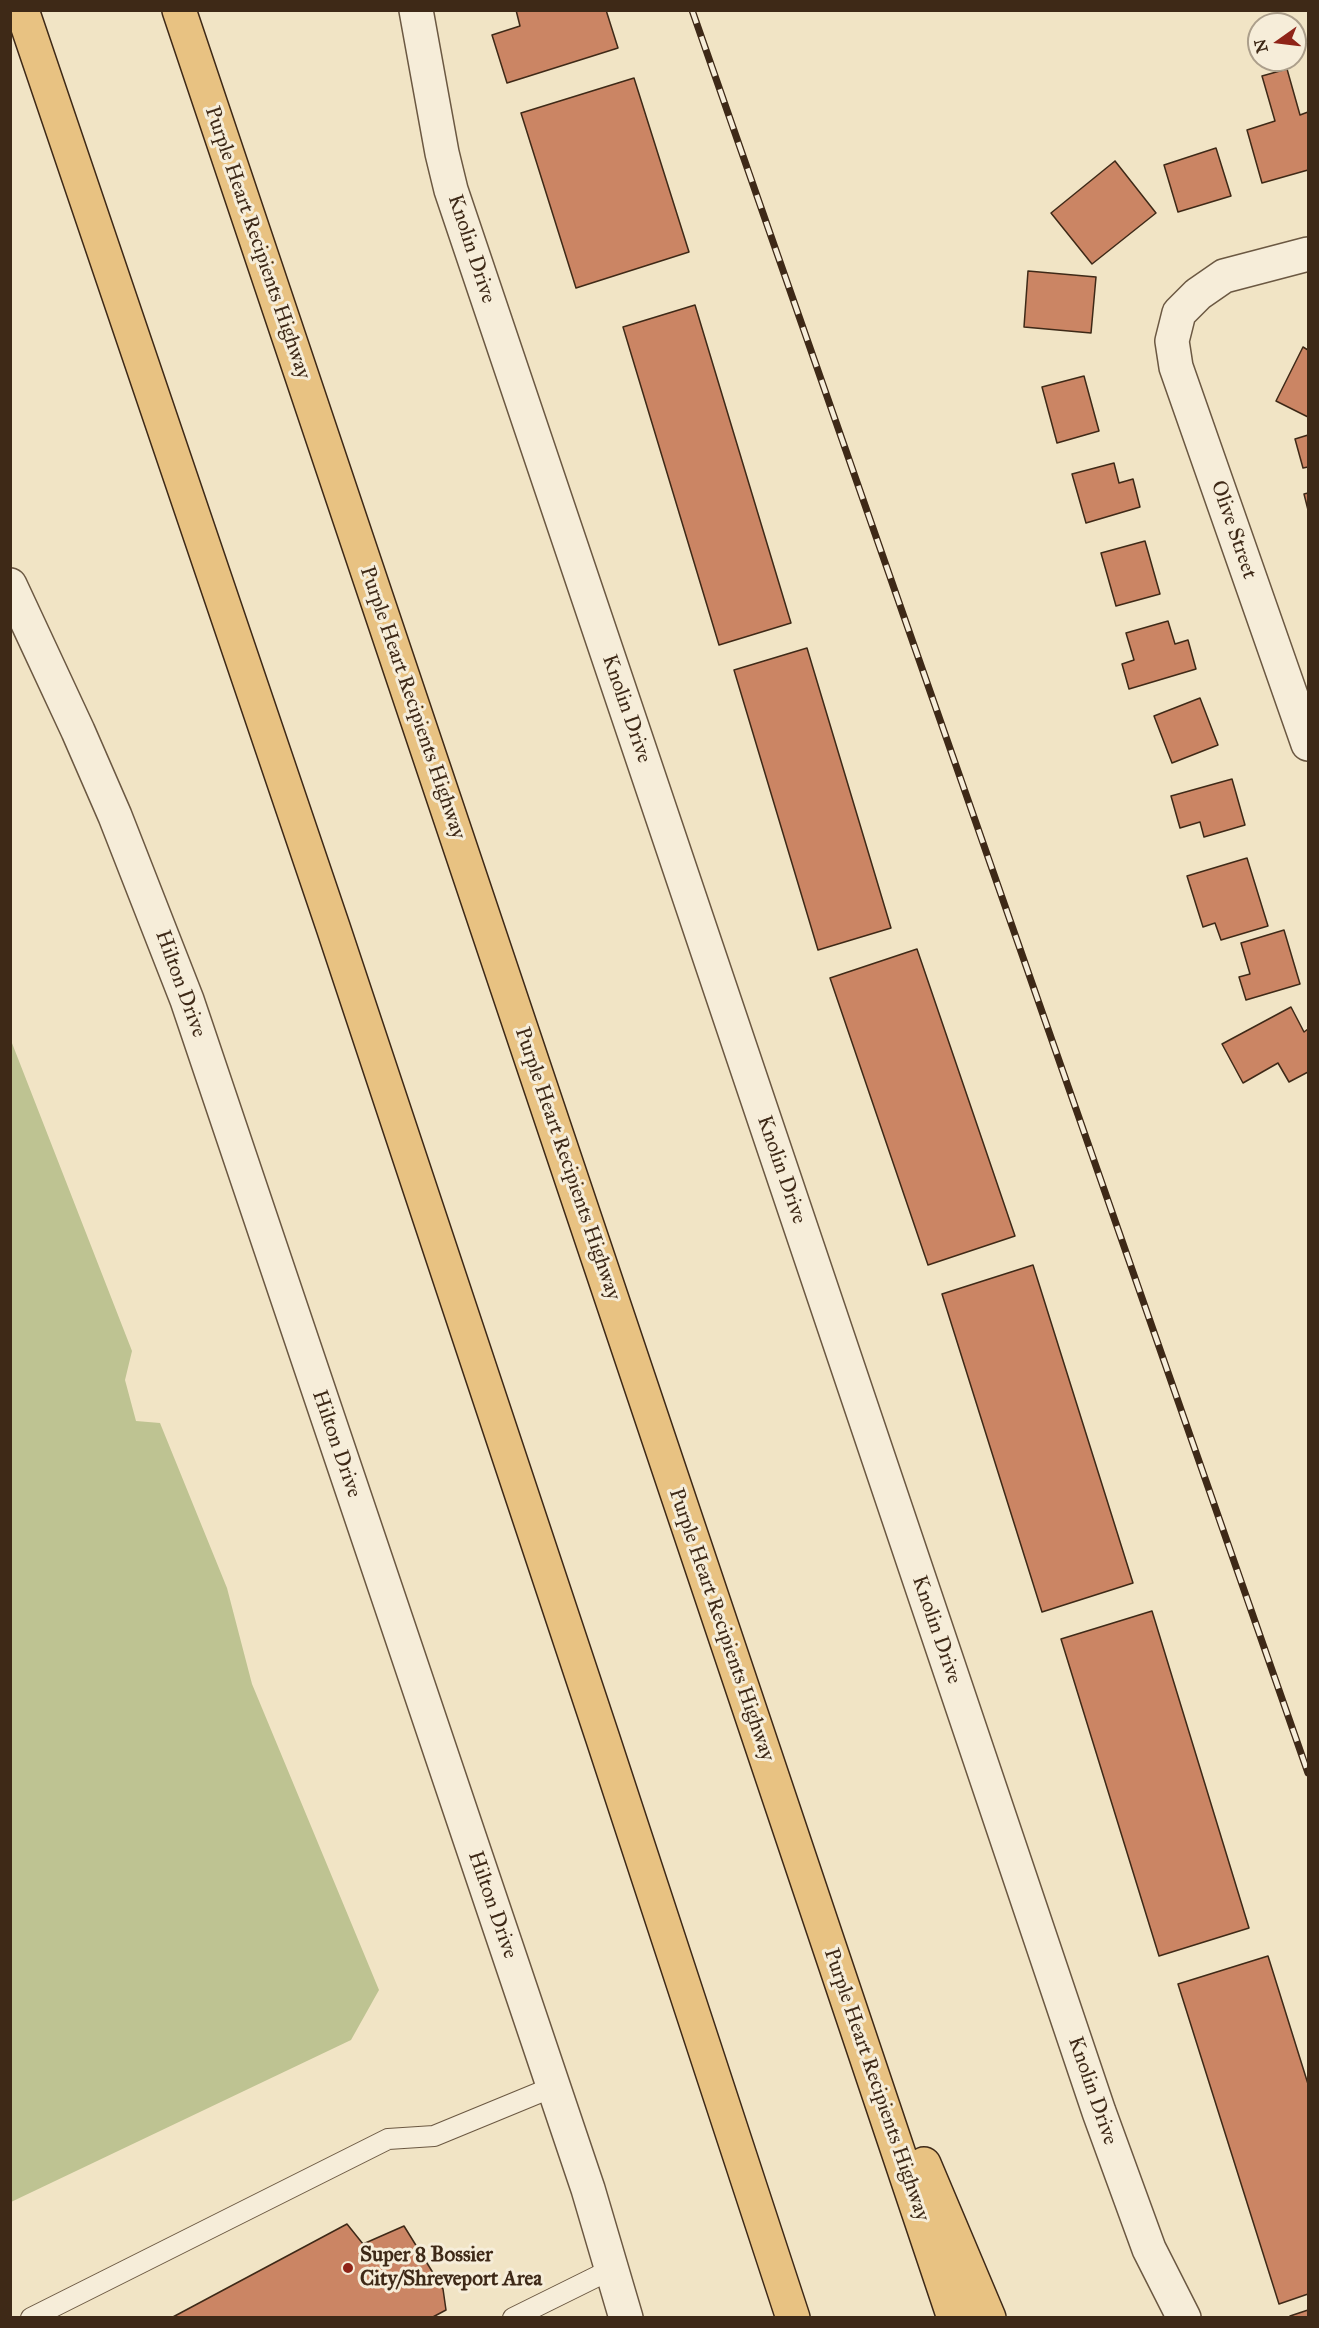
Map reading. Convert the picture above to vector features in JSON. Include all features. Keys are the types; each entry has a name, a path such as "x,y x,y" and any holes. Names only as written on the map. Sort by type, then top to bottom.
{"highway":[{"path":"22,10 336,939 793,2318"},
{"name":"Purple Heart Recipients Highway","path":"179,10 954,2318"},
{"path":"810,1889 989,2318"},
{"path":"769,2243 786,2318"}],"street":[{"name":"Knolin Drive","path":"416,10 451,190 1099,2112 1149,2249 1184,2318"},
{"name":"Olive Street","path":"1308,254 1224,276 1198,294 1179,313 1172,341 1176,367 1308,744"},
{"name":"Hilton Drive","path":"10,585 78,731 187,1000 588,2189 626,2318"}],"lane":[{"path":"31,2318 388,2139 434,2136 553,2087"},
{"path":"513,2318 612,2269"}],"green space":[{"path":"10,1038 132,1351 125,1380 136,1421 160,1423 227,1588 252,1684 379,1990 351,2040 11,2202"}],"building":[{"path":"516,10 606,10 618,48 507,83 492,35 520,26"},
{"path":"1288,72 1300,115 1308,112 1308,170 1262,183 1247,130 1275,121 1262,76"},
{"path":"634,78 689,252 576,288 521,113"},
{"path":"1216,148 1231,196 1178,212 1164,165"},
{"path":"1115,161 1156,213 1092,264 1051,213"},
{"path":"1028,271 1096,277 1091,333 1024,327"},
{"path":"695,305 791,623 719,645 623,327"},
{"path":"1303,347 1308,350 1308,417 1276,401"},
{"path":"1084,376 1099,431 1057,443 1042,387"},
{"path":"1308,435 1308,467 1303,468 1295,439"},
{"path":"1114,463 1119,483 1133,479 1140,507 1086,523 1072,474"},
{"path":"1308,493 1308,510 1304,494"},
{"path":"1145,541 1160,594 1116,606 1101,553"},
{"path":"1168,621 1175,644 1188,640 1196,669 1129,689 1122,664 1134,660 1126,633"},
{"path":"807,648 891,928 818,950 734,670"},
{"path":"1200,698 1218,745 1172,763 1154,716"},
{"path":"1232,779 1245,825 1204,837 1200,822 1180,828 1171,796"},
{"path":"1247,858 1268,926 1221,940 1215,923 1203,927 1187,876"},
{"path":"1284,930 1300,984 1246,1000 1239,977 1250,974 1241,943"},
{"path":"917,949 1015,1236 928,1265 830,978"},
{"path":"1291,1007 1304,1032 1308,1029 1308,1072 1289,1082 1278,1063 1243,1083 1222,1044"},
{"path":"1033,1265 1133,1583 1042,1612 942,1294"},
{"path":"1152,1611 1249,1928 1159,1956 1061,1639"},
{"path":"1268,1956 1308,2084 1308,2294 1279,2304 1178,1984"},
{"name":"Super 8 Bossier City/Shreveport Area","path":"347,2224 363,2244 404,2226 443,2289 446,2310 431,2318 171,2318"},
{"path":"1308,2310 1308,2318 1291,2318 1290,2316"}],"railway":[{"path":"692,10 1308,1773"}],"place":[{"name":"Super 8 Bossier City/Shreveport Area","path":"348,2268"}]}
